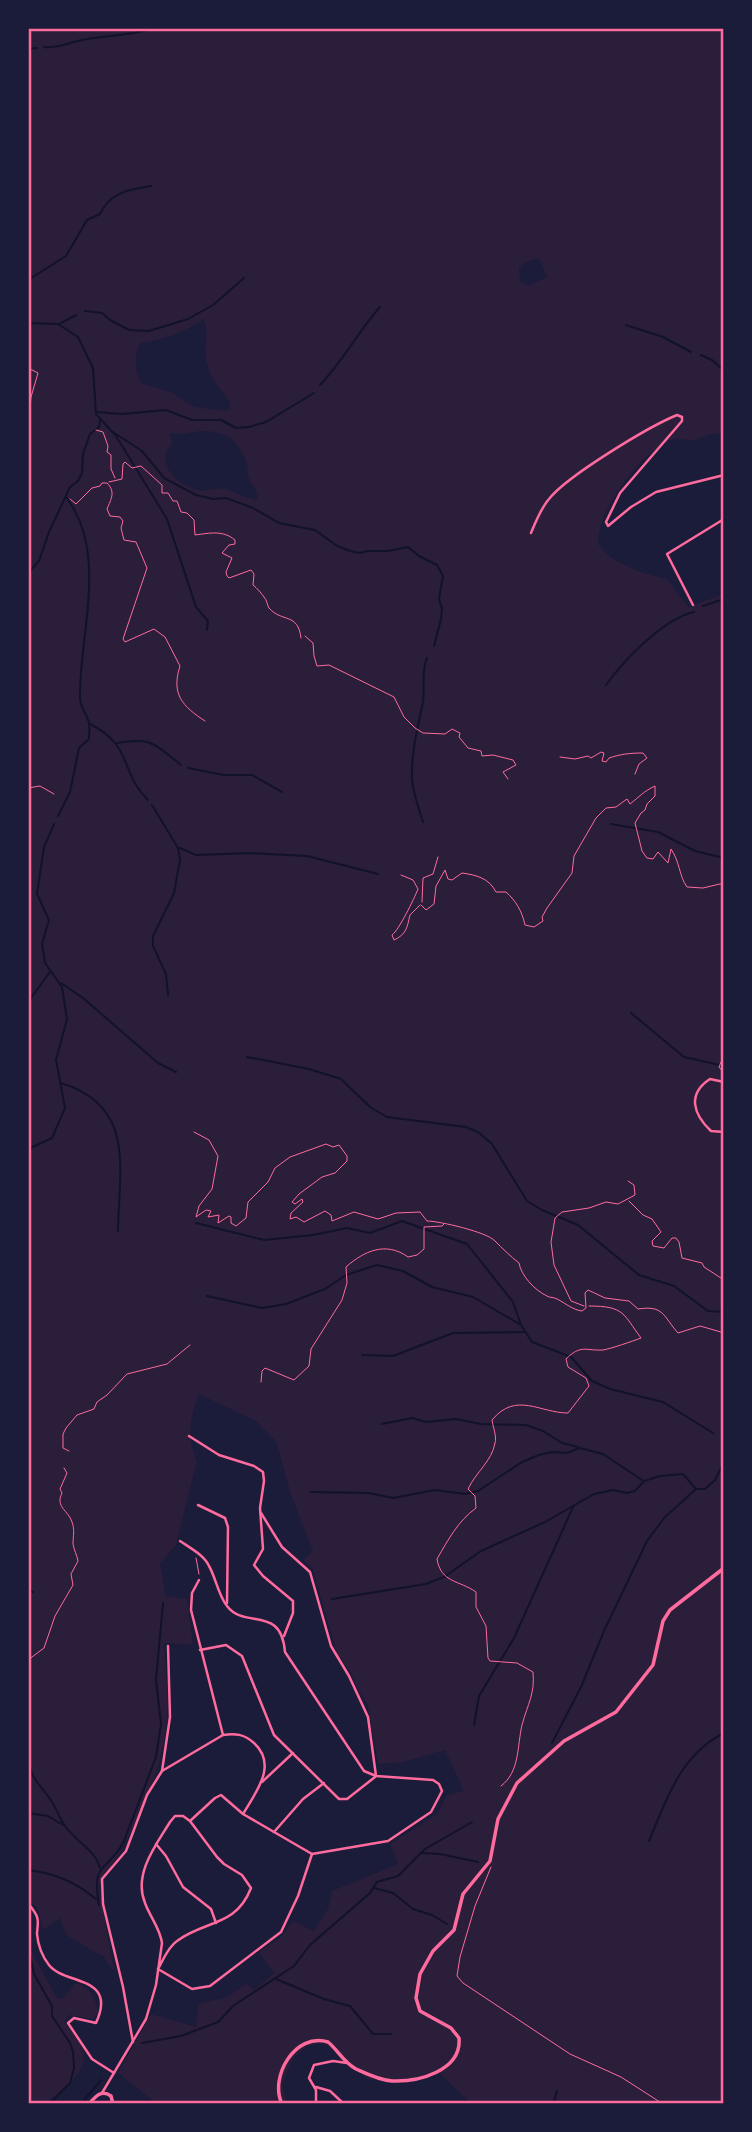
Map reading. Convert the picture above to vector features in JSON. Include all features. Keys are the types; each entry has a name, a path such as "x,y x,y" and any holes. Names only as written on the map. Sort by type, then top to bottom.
{"main road":[{"path":"282,2104 278,2090 282,2072 289,2056 309,2042 323,2040 347,2063 376,2077 395,2081 432,2075 453,2059 459,2049 459,2038 451,2028 420,2011 416,1998 418,1982 428,1958 454,1930 463,1894 490,1861 500,1813 520,1780 564,1741 616,1712 653,1665 662,1625 670,1610 724,1568"},
{"path":"89,2104 102,2093 108,2094 113,2104"}],"street":[{"path":"531,533 544,505 555,492 615,450 677,415 682,417 682,421 620,493 606,522 608,526 631,507 656,492 724,475"},
{"path":"693,605 667,554 724,519"},
{"path":"724,1082 710,1079 698,1089 695,1096 698,1116 702,1123 710,1131 724,1132"},
{"path":"189,1436 219,1455 261,1469 264,1481 261,1513 263,1549 254,1565 293,1601 293,1613 284,1636 285,1652 365,1771 376,1776 433,1780 439,1784 442,1791 431,1812 388,1841 312,1854 243,1814 221,1795 190,1821"},
{"path":"198,1505 225,1518 228,1527 226,1606"},
{"path":"261,1513 282,1547 310,1572 331,1646 368,1717 376,1776"},
{"path":"180,1541 209,1565 226,1606 235,1613 268,1621 284,1636"},
{"path":"199,1580 192,1593 191,1610 223,1735"},
{"path":"200,1650 226,1645 242,1656 274,1735 343,1800 376,1776"},
{"path":"132,2042 123,1987 103,1904 102,1879 126,1851 147,1795 162,1771 170,1717 168,1646"},
{"path":"162,1771 223,1735 234,1733 248,1738 266,1762 262,1783"},
{"path":"243,1814 262,1783 293,1753"},
{"path":"274,1832 303,1800 324,1783"},
{"path":"102,2093 146,2019 158,1969 161,1934 144,1901 141,1886 148,1858 174,1816 183,1816 224,1864 242,1875 251,1888 240,1909 177,1941 158,1969"},
{"path":"156,1844 170,1862 183,1887 211,1909 216,1923"},
{"path":"158,1969 192,1989 210,1986 281,1932 298,1896 312,1854"},
{"path":"28,1903 37,1918 40,1949 50,1966 60,1975 88,1983 100,1998 101,2012 96,2023 74,2018 68,2023 92,2059 114,2073"},
{"path":"316,2104 316,2093 309,2078 314,2065 319,2062 347,2063"},
{"path":"108,2094 110,2079"},
{"path":"313,2085 331,2091 344,2104"}],"path":[{"path":"28,368 38,373 31,397 28,428"},
{"path":"96,430 103,432 116,480"},
{"path":"70,499 76,504 92,488 122,479 125,463 132,468 141,466 162,485 162,493 168,493 173,501 177,502 181,512 187,513 194,520 195,535 206,532 230,535 235,540 235,544 229,545 222,553 232,556 227,576 251,570 254,574 253,585 264,596 269,608 293,620 300,627 301,638"},
{"path":"107,483 113,496 107,509 110,516 120,517 123,521 121,528 124,540 136,542 147,568 123,639 125,642 153,629 165,637 180,666 175,680 182,703 205,721"},
{"path":"305,636 313,643 317,666 329,666 394,697 404,717 423,733 445,734 452,729 460,733 459,737 465,745 481,751 482,756 493,755 513,760 516,765 503,772 508,779"},
{"path":"561,757 591,758 604,752 602,761 606,762 625,752 643,753 647,758 639,764 635,775"},
{"path":"28,788 40,786 54,794"},
{"path":"421,905 426,910 434,904 436,886 445,870 449,880 462,873 475,874 490,883 496,892 506,892 513,898 522,912 525,925 534,927 543,921 547,908 572,873 574,856 596,818 606,808 616,807 627,799 630,804 637,800 640,793 655,786 655,796 635,822 642,851 647,858 653,859 658,852 668,863 671,849 680,864 682,880 687,887 696,889 724,883"},
{"path":"401,875 413,880 418,889 393,935 394,940 404,934 410,915 421,905 423,878 433,874 438,857"},
{"path":"724,1055 719,1068 724,1073"},
{"path":"194,1132 209,1140 218,1156 212,1189 198,1206 196,1217 206,1210 211,1211 208,1217 219,1215 218,1223 229,1216 231,1223 236,1226 246,1218 248,1202 268,1182 275,1168 290,1157 312,1147 339,1145 347,1156 347,1161 335,1173 322,1177 298,1195 292,1202 302,1199 303,1202 291,1213 290,1219 296,1217 304,1222 325,1211 331,1215 332,1221 354,1212 378,1219 396,1213 420,1212 427,1221 453,1224 492,1239 519,1262 527,1280 545,1296 557,1298 577,1310 582,1311 586,1306 585,1293 588,1290 605,1298 629,1301 638,1309 646,1307 666,1314 678,1333 700,1326 721,1332 724,1330 724,1320"},
{"path":"501,1786 511,1776 516,1760 522,1727 534,1690 533,1671 517,1663 490,1661 486,1626 476,1607 476,1592 442,1576 437,1559 463,1517 475,1508 475,1496 468,1489 480,1468 493,1454 496,1442 492,1420 495,1416 506,1407 516,1405 536,1405 553,1413 568,1413 589,1389 586,1378 568,1367 568,1356 583,1348 604,1350 641,1338 620,1310 586,1306 571,1301 556,1273 551,1242 555,1218 562,1212 606,1202 618,1204 635,1195 634,1185 628,1181"},
{"path":"627,1199 659,1226 661,1232 652,1241 653,1246 664,1248 676,1238 680,1242 682,1258 702,1263 724,1280"},
{"path":"261,1382 265,1368 294,1380 309,1366 310,1349 342,1300 347,1283 346,1267 357,1257 376,1248 392,1248 408,1257 417,1255 424,1249 424,1227 444,1224"},
{"path":"69,1451 63,1448 63,1434 76,1416 94,1409 97,1402 127,1374 167,1364 190,1345"},
{"path":"28,1660 44,1648 55,1616 73,1585 71,1574 78,1561 73,1543 74,1527 59,1500 62,1493 60,1489 67,1473 64,1468"},
{"path":"196,1552 199,1580"},
{"path":"490,1861 491,1869 475,1906 457,1976 463,1983 569,2054 621,2077 663,2104"}],"shaded area":[{"path":"28,28 724,28 724,433 692,440 674,439 646,457 612,500 598,544 620,563 667,579 688,607 724,594 724,2104 472,2104 440,2074 387,2082 368,2079 324,2043 307,2046 293,2058 282,2084 287,2104 157,2104 118,2073 151,2014 196,2027 198,2004 228,1997 246,1983 254,1990 274,1973 259,1952 281,1937 293,1921 314,1931 328,1909 332,1891 398,1864 390,1844 437,1814 447,1795 464,1791 445,1750 403,1762 378,1764 368,1705 357,1689 352,1674 337,1654 313,1569 303,1560 313,1551 291,1495 276,1441 256,1421 199,1394 190,1428 191,1444 197,1461 176,1545 160,1564 166,1596 187,1599 193,1645 164,1643 167,1719 159,1764 133,1828 99,1887 114,1972 104,1957 66,1935 60,1918 43,1930 38,1910 28,1899","holes":["539,259 547,277 528,286 520,281 519,268","203,319 205,323 207,366 230,403 227,411 194,407 171,392 143,384 138,375 136,359 140,343 157,340","217,432 235,442 247,463 257,500 226,489 198,490 175,478 166,464 165,457 173,443 169,435"]},
{"path":"28,1945 56,1997 62,1999 76,1983 92,1994 98,2013 93,2019 70,2015 64,2021 82,2048 84,2057 78,2073 45,2104 28,2104"}],"waterway":[{"path":"44,47 154,28"},
{"path":"28,49 37,48"},
{"path":"28,280 66,256 87,220 100,214 114,197 151,186"},
{"path":"85,311 102,313 129,330 149,331 188,319 213,305 244,278"},
{"path":"320,385 380,307"},
{"path":"59,324 76,315"},
{"path":"28,323 58,324 78,337 93,368 96,414 116,436 167,519 196,607 208,621 207,630"},
{"path":"626,325 663,337 691,352"},
{"path":"701,355 712,360 724,371"},
{"path":"97,412 122,414 166,410 192,420 221,420 236,428 249,427 266,422 314,393"},
{"path":"28,573 39,561 70,487 78,481 82,473 83,454 90,434 99,427 100,420"},
{"path":"113,432 142,451 164,478 196,495 213,499 226,498 253,508 279,523 315,530 337,546 350,551 360,553 408,547 437,565 443,576 439,599 442,609 434,646"},
{"path":"58,816 70,792 79,748 89,739 88,720 80,698 89,568 79,519 66,497"},
{"path":"703,606 724,599"},
{"path":"606,685 623,664 657,632 682,616 694,612"},
{"path":"423,822 414,790 412,769 427,658"},
{"path":"90,724 114,741 139,790 148,800"},
{"path":"117,743 138,741 152,744 181,765"},
{"path":"188,768 224,775 252,775 282,792"},
{"path":"152,805 178,848 180,860 174,893 153,936 153,946 166,974 168,995"},
{"path":"28,1149 52,1138 65,1108 56,1060 67,1019 62,987 45,963 42,944 49,920 37,894 44,847 54,824"},
{"path":"611,824 658,832 695,851 724,858"},
{"path":"180,848 196,855 251,853 307,856 378,874"},
{"path":"28,1002 50,972"},
{"path":"61,983 83,998 158,1063 176,1072"},
{"path":"631,1013 684,1057 724,1066"},
{"path":"247,1057 309,1069 341,1079 370,1107 387,1117 466,1127 478,1132 492,1144 527,1201 578,1225 639,1275 674,1286 708,1311 724,1312"},
{"path":"61,1083 85,1093 102,1107 112,1123 118,1142 120,1163 118,1231"},
{"path":"196,1223 264,1240 347,1228 370,1233 402,1221 467,1244 513,1302 521,1325 532,1342 571,1357 592,1381 610,1389 663,1402 713,1433"},
{"path":"207,1296 262,1308 286,1304 325,1289 346,1275 377,1265 403,1271 432,1287 473,1297 521,1325"},
{"path":"362,1355 393,1356 453,1333 524,1332"},
{"path":"382,1424 412,1418 426,1422 456,1419 481,1424 526,1425 543,1431 562,1443 578,1447"},
{"path":"311,1492 369,1493 393,1498 435,1490 465,1494 478,1491 522,1462 539,1455 567,1453 580,1448 603,1454 642,1480"},
{"path":"332,1599 426,1584 444,1577 481,1551 545,1522 594,1494 613,1490 627,1493 635,1491 644,1481 683,1474 696,1489 705,1489 715,1480 724,1462"},
{"path":"552,1743 581,1687 604,1631 647,1541 664,1518 696,1489"},
{"path":"474,1725 479,1696 514,1638 573,1507"},
{"path":"28,1590 33,1592"},
{"path":"99,1905 99,1873 124,1841 156,1757 161,1724 156,1680 163,1603"},
{"path":"649,1841 669,1794 686,1766 709,1742 724,1733"},
{"path":"28,1755 36,1781 69,1832 90,1851 100,1868"},
{"path":"28,1813 48,1816 63,1825"},
{"path":"142,2043 181,2036 218,2022 233,2006 294,1966 310,1945 370,1893 377,1882 398,1876 425,1849 472,1822"},
{"path":"421,1853 478,1862"},
{"path":"28,1870 64,1879 96,1899"},
{"path":"374,1888 393,1893 413,1909 432,1915 447,1924"},
{"path":"30,1956 34,1974 52,2006 52,2016 73,2052 74,2068 70,2083 49,2104"},
{"path":"276,1979 324,1999 350,2006 373,2034 391,2034"},
{"path":"81,2104 101,2080"},
{"path":"553,2104 557,2091"}]}
